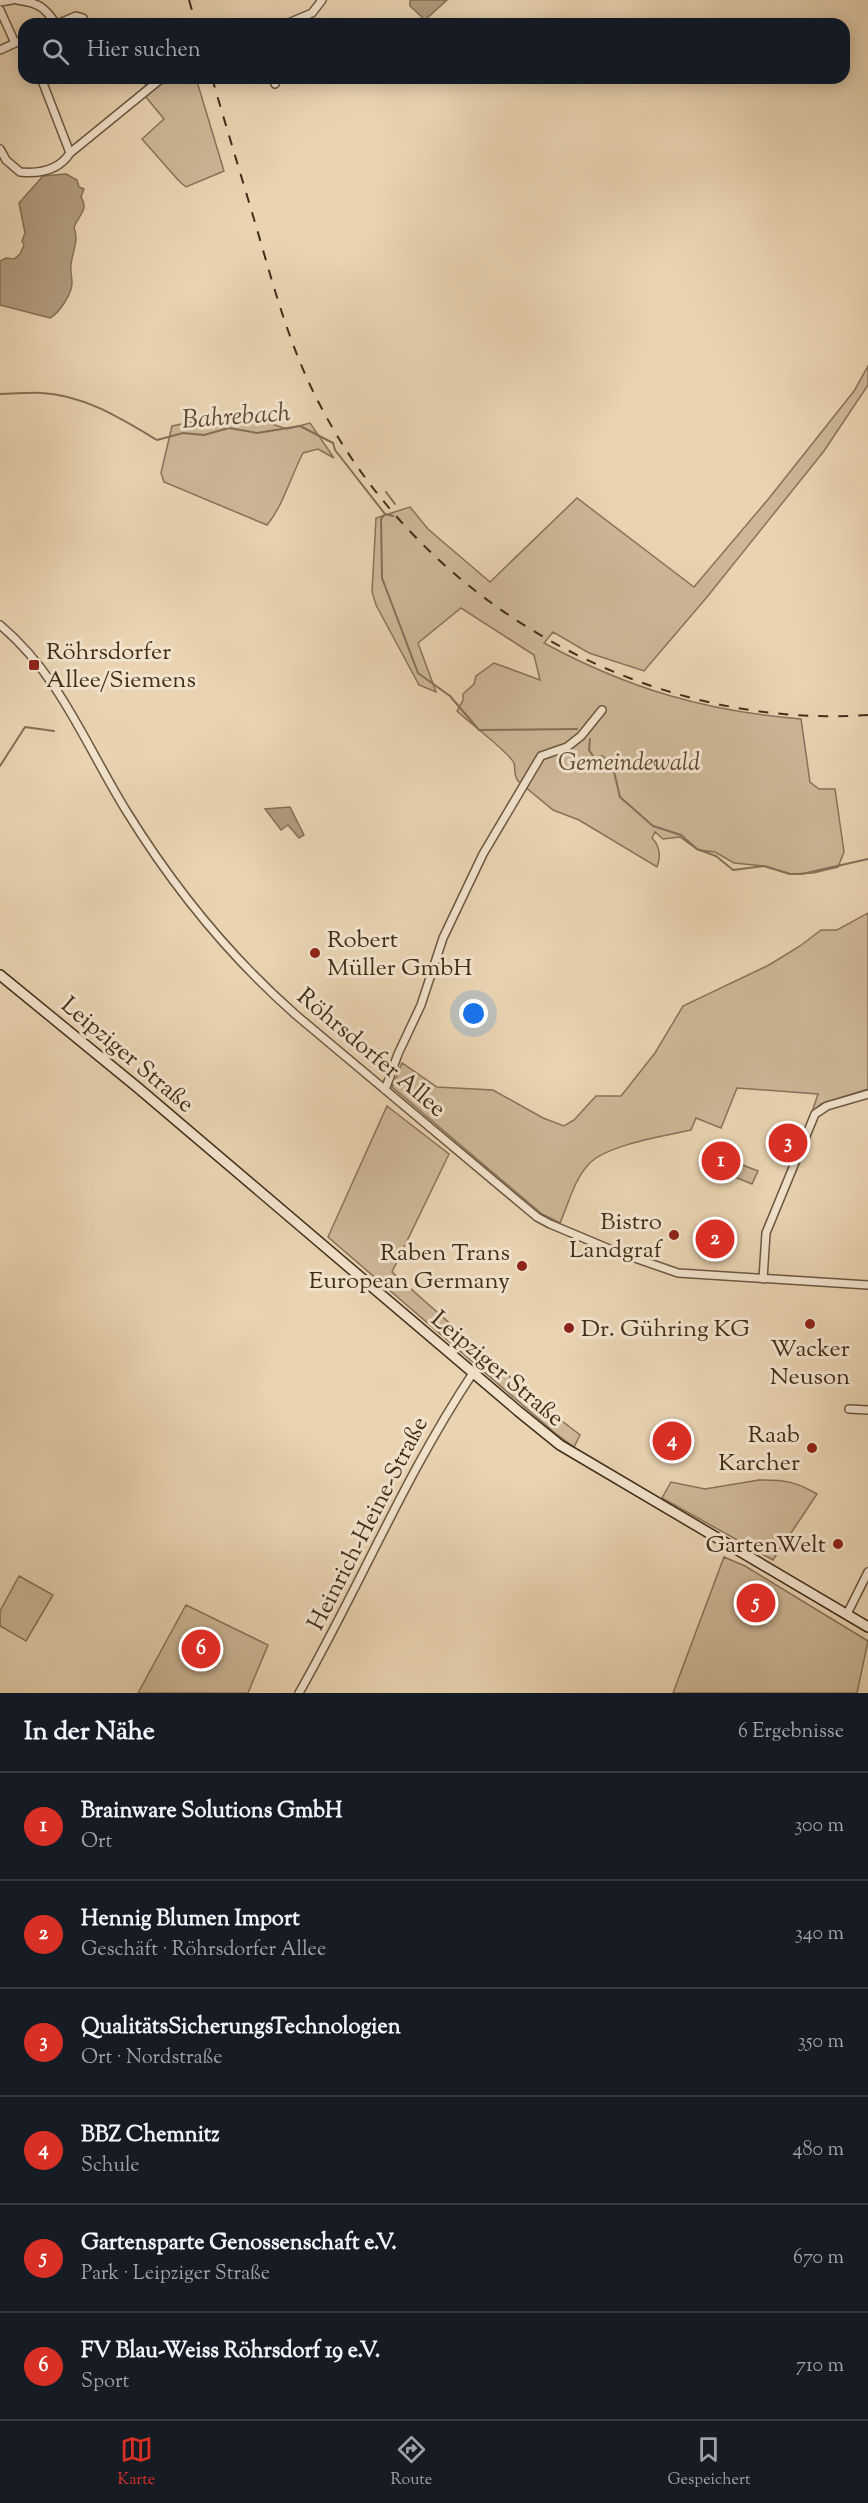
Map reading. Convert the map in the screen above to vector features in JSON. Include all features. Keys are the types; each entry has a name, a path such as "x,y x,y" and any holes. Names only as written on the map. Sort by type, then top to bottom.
{"main road":[{"name":"Leipziger Straße","path":"0,975 122,1075 560,1445 673,1514 868,1627"}],"street":[{"path":"0,2 12,0"},
{"path":"17,0 32,2 46,9 52,18"},
{"path":"300,18 312,13 322,0"},
{"path":"0,10 15,43"},
{"path":"71,18 76,16 83,18"},
{"path":"0,50 18,42"},
{"path":"43,84 70,153"},
{"path":"0,149 3,161 20,172 54,169 63,163 70,153 155,84"},
{"name":"Röhrsdorfer Allee","path":"0,625 41,666 53,683 143,837 176,885 221,941 274,996 537,1217 666,1270 693,1275 868,1285"},
{"path":"385,1090 398,1054 422,1005 443,938 483,854 541,756 567,747 581,736 602,710"},
{"path":"763,1279 766,1233 815,1114 827,1106 868,1094"},
{"name":"Heinrich-Heine-Straße","path":"298,1693 329,1641 414,1469 443,1418 473,1373"},
{"path":"849,1408 868,1410"},
{"path":"847,1614 868,1572"}],"green space":[{"path":"145,84 198,84 224,171 186,187 179,181 142,139 164,119 145,96 148,92"},
{"name":"Gemeindewald","path":"868,366 868,385 824,451 707,597 644,671 589,653 553,632 544,643 607,673 668,695 732,710 801,719 810,782 819,789 835,789 844,852 838,867 813,873 790,874 764,866 734,863 715,852 698,850 680,837 663,839 655,832 652,838 659,852 657,867 579,820 553,810 518,781 511,758 457,711 463,700 463,694 474,684 476,676 494,663 540,680 534,655 461,608 418,643 436,692 419,685 376,605 372,592 376,518 410,507 428,529 490,582 577,498 694,587 770,497 854,391"},
{"path":"238,413 287,429 310,423 334,458 318,449 303,453 282,500 267,525 164,482 161,473 172,426"},
{"path":"868,913 868,1089 821,1104 812,1112 818,1094 737,1088 721,1128 696,1118 691,1130 636,1142 596,1158 579,1178 560,1223 542,1214 392,1087 402,1063 437,1087 493,1090 543,1118 564,1126 574,1120 596,1096 621,1096 655,1053 683,1006 769,965 821,930 837,930"},
{"path":"387,1106 449,1154 392,1272 544,1407 580,1435 574,1447 328,1237"},
{"path":"740,1164 758,1171 752,1184 735,1177"},
{"path":"759,1480 789,1482 817,1494 773,1560 662,1498 671,1482 705,1489"},
{"path":"724,1557 745,1566 868,1641 857,1693 673,1693"},
{"path":"19,1576 53,1595 26,1641 0,1626 0,1611"},
{"path":"186,1605 268,1645 248,1693 138,1693"}],"shaded area":[{"path":"410,0 447,0 427,18 423,18 410,6"},
{"path":"66,174 77,180 79,187 84,189 81,197 84,209 74,227 76,241 71,267 72,283 67,298 50,318 0,305 0,261 6,258 14,259 20,254 24,245 22,241 25,233 19,203 43,176"},
{"path":"290,807 304,835 299,838 288,825 281,830 265,809"}],"waterway":[{"name":"Bahrebach","path":"0,394 42,393 73,398 102,409 157,440 183,433 204,435 229,428 257,433 300,426 333,443 335,450 385,514 381,519 382,578 418,673 450,696 479,730 577,729"},
{"path":"386,492 395,504"},
{"path":"385,514 393,516"},
{"path":"0,766 25,727 54,731"},
{"name":"Bahrebach","path":"590,739 589,750 595,759 602,756 612,763 620,797 653,826 681,835 697,849 716,856 733,870 764,866 790,874 802,874 868,859"}],"railway":[{"path":"189,0 194,18"},
{"path":"214,84 280,305 310,386 364,476 418,540 480,594 549,640 624,676 703,701 785,714 868,715"}],"place":[{"name":"Röhrsdorfer Allee/Siemens","path":"34,665"},
{"name":"Robert Müller GmbH","path":"315,953"},
{"name":"QualitätsSicherungsTechnologien","path":"788,1143"},
{"name":"Brainware Solutions GmbH","path":"721,1161"},
{"name":"Bistro Landgraf","path":"674,1235"},
{"name":"Hennig Blumen Import","path":"715,1239"},
{"name":"Raben Trans European Germany","path":"522,1266"},
{"name":"Wacker Neuson","path":"810,1324"},
{"name":"Dr. Gühring KG","path":"569,1328"},
{"name":"BBZ Chemnitz","path":"672,1441"},
{"name":"Raab Karcher","path":"812,1448"},
{"name":"GartenWelt","path":"838,1544"},
{"name":"Gartensparte Genossenschaft e.V.","path":"756,1603"},
{"name":"FV Blau-Weiss Röhrsdorf 19 e.V.","path":"201,1649"}]}
